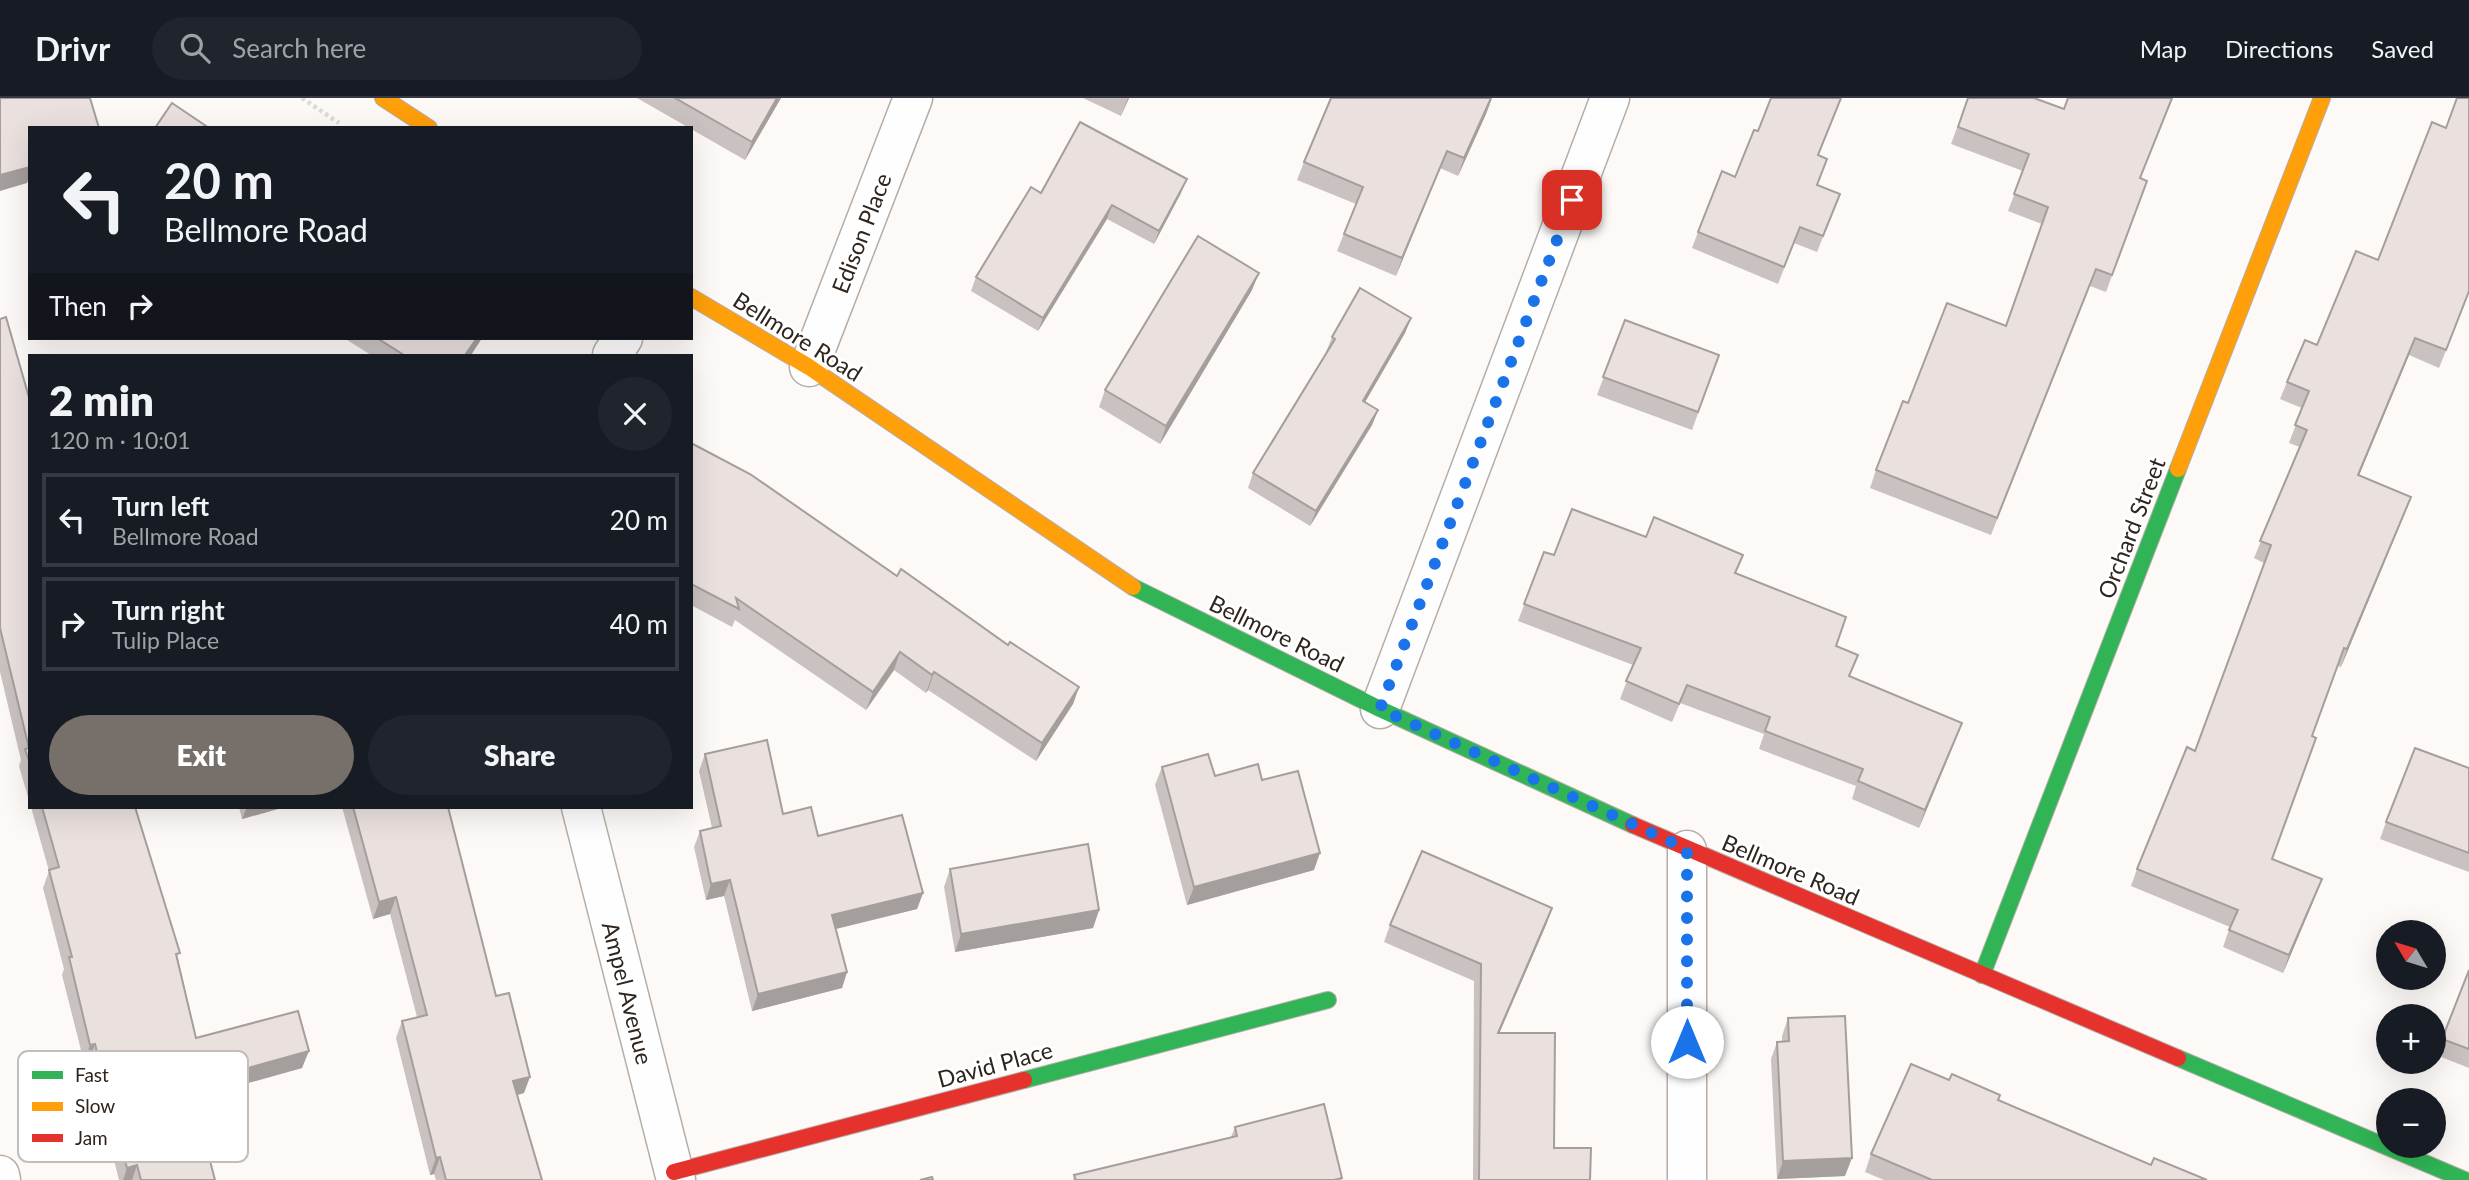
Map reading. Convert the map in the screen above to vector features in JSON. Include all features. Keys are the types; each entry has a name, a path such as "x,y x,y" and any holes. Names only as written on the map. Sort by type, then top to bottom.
{"main road":[{"path":"383,98 426,126"},
{"name":"Orchard Street","path":"1982,975 2322,98"},
{"name":"Bellmore Road","path":"693,298 809,367 1140,592 1380,709 1687,849 2465,1180"},
{"name":"David Place","path":"675,1176 1328,1000"}],"street":[{"name":"Edison Place","path":"809,367 913,98"},
{"path":"1380,709 1610,98"},
{"name":"Ampel Avenue","path":"582,809 675,1176"},
{"path":"1687,849 1687,1180"}],"path":[{"path":"302,98 343,126"}],"building":[{"path":"0,98 90,98 98,126 28,126 28,168 0,175"},
{"path":"675,98 777,98 752,142"},
{"path":"1331,98 1491,98 1464,158 1447,151 1402,258 1344,234 1363,187 1304,162"},
{"path":"1771,98 1841,98 1818,155 1827,159 1817,185 1840,194 1823,236 1800,227 1784,267 1698,232 1722,171 1735,177 1754,130 1758,131"},
{"path":"1968,98 2034,98 2064,109 2068,98 2172,98 2140,178 2147,181 2112,275 2096,269 1997,518 1876,470 1903,401 1908,403 1947,303 2006,326 2048,207 2014,194 2029,154 1958,127"},
{"path":"2457,98 2469,98 2469,291 2446,350 2415,338 2358,475 2411,497 2347,649 2344,648 2312,736 2316,738 2272,859 2322,879 2289,955 2229,930 2238,910 2137,869 2187,747 2195,751 2271,545 2260,541 2307,430 2295,425 2309,391 2287,382 2305,340 2317,345 2356,251 2378,260 2432,122 2446,128"},
{"path":"172,103 206,126 156,126"},
{"path":"1080,122 1187,179 1159,231 1112,205 1043,318 976,277 1031,187 1041,193"},
{"path":"1198,236 1259,273 1166,426 1105,390"},
{"path":"1360,288 1411,318 1363,401 1378,410 1316,511 1253,473 1335,339 1332,337"},
{"path":"6,317 28,394 28,744 0,628 0,319"},
{"path":"1625,320 1719,355 1698,412 1603,377"},
{"path":"380,340 476,340 466,354 402,354"},
{"path":"693,444 750,474 897,576 901,569 1008,645 1010,642 1079,687 1042,743 900,652 873,692 736,598 739,609 693,585"},
{"path":"1572,509 1646,537 1654,517 1743,555 1735,573 1846,617 1836,646 1858,655 1849,676 1962,723 1925,810 1858,781 1863,769 1765,731 1770,717 1687,685 1679,704 1626,681 1641,648 1524,604 1544,552 1554,555"},
{"path":"767,740 783,814 811,807 818,836 902,815 923,893 832,915 847,972 758,994 730,880 711,884 700,831 721,826 705,754"},
{"path":"2415,748 2469,768 2469,853 2386,822"},
{"path":"1208,754 1215,776 1258,764 1262,780 1298,771 1320,853 1194,887 1162,767"},
{"path":"43,809 136,809 180,953 176,954 196,1038 298,1011 309,1051 248,1068 248,1051 97,1051 95,1044 90,1045 69,957 72,957 49,870 59,867"},
{"path":"354,809 449,809 496,996 509,993 530,1077 513,1081 542,1180 446,1180 440,1157 436,1158 402,1021 427,1015 396,897 379,902"},
{"path":"1088,844 1099,910 961,934 950,869"},
{"path":"1422,851 1552,908 1498,1033 1555,1033 1554,1148 1591,1148 1590,1180 1479,1180 1481,964 1390,925"},
{"path":"2469,970 2469,1049 2446,1040 2446,1029"},
{"path":"1845,1016 1852,1158 1783,1161 1777,1042 1789,1041 1788,1018"},
{"path":"1911,1064 1949,1080 1952,1074 2000,1095 1998,1100 2151,1165 2154,1158 2207,1180 1932,1180 1871,1154"},
{"path":"1324,1104 1342,1178 1076,1180 1074,1175 1237,1136 1235,1127"},
{"path":"125,1162 210,1162 215,1180 141,1180 137,1165 127,1168"}],"traffic: fast":[{"path":"1982,975 2178,469"},
{"path":"1133,587 1380,709 1633,825"},
{"path":"1024,1080 1328,1000"},
{"path":"2178,1058 2465,1180"}],"traffic: slow":[{"path":"383,98 426,126"},
{"path":"2178,469 2322,98"},
{"path":"693,298 809,367 1133,587"}],"traffic: jam":[{"path":"1633,825 2178,1058"},
{"path":"674,1172 1024,1080"}],"route":[{"path":"1572,200 1380,709 1687,849 1687,1042"}]}
